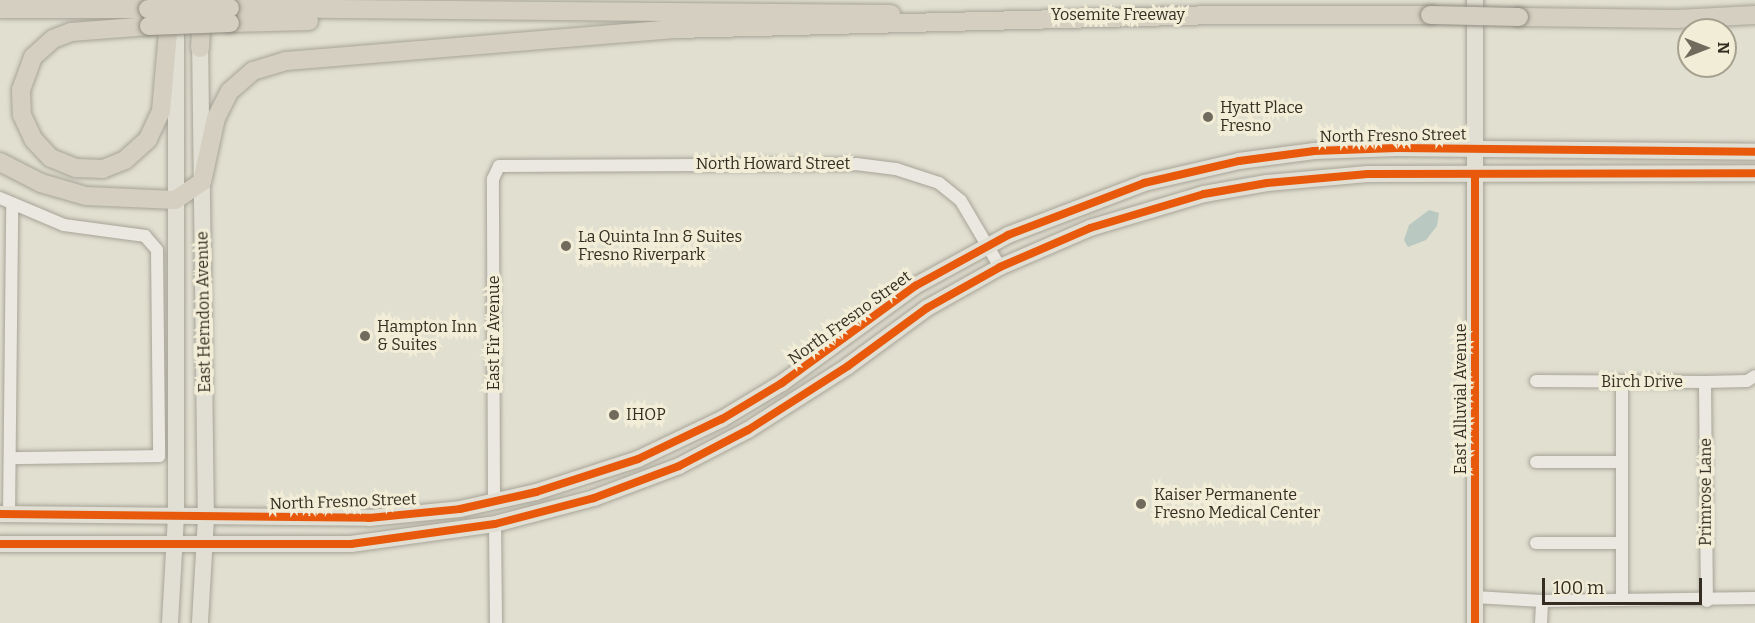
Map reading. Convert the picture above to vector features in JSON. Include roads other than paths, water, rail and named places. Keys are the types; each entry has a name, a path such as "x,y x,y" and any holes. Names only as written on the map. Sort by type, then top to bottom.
{"highway":[{"path":"148,18 71,32 53,39 33,57 23,80 22,115 33,139 51,158 76,168 111,166 133,153 153,132 163,100 171,0"},
{"path":"200,48 202,0"},
{"path":"0,9 148,18"},
{"name":"Yosemite Freeway","path":"148,18 568,12 1430,15 1677,20 1755,15"},
{"path":"0,162 41,183 86,196 176,200 202,182 223,101 246,75 286,61 675,29 1218,15"}],"main road":[{"name":"East Herndon Avenue","path":"170,623 176,517 176,0"},
{"name":"East Alluvial Avenue","path":"1475,0 1475,623"},
{"name":"East Herndon Avenue","path":"200,48 206,518 200,623"},
{"name":"North Fresno Street","path":"5,514 206,518 377,518 495,502 583,478 638,459 755,400 907,292 989,244 1112,194 1239,161 1346,149 1475,148 1755,152"},
{"path":"1644,174 1652,164 1660,162 1755,159"},
{"path":"0,544 322,545 380,541 495,524 594,498 679,466 801,398 927,308 1000,267 1090,228 1225,190 1339,175 1755,173"},
{"path":"495,524 506,510 575,491 583,478"},
{"path":"380,541 392,528 484,514 495,502"}],"street":[{"name":"North Howard Street","path":"499,165 888,167 914,172 949,190 971,213 1000,267"},
{"name":"East Fir Avenue","path":"495,502 493,178 499,165"},
{"path":"0,198 85,230 145,236 157,250 159,456 11,458"},
{"path":"5,514 5,477 11,458 12,204"},
{"name":"Birch Drive","path":"1536,381 1705,382 1751,379"},
{"path":"1622,382 1622,600"},
{"name":"Primrose Lane","path":"1705,382 1707,601"},
{"path":"1536,462 1622,462"},
{"path":"495,524 496,623"},
{"path":"1536,543 1622,543"},
{"path":"1475,597 1542,601 1707,601 1755,598"},
{"path":"1541,623 1542,601"}],"place":[{"name":"Hyatt Place Fresno","path":"1208,117"},
{"name":"La Quinta Inn & Suites Fresno Riverpark","path":"566,246"},
{"name":"Hampton Inn & Suites","path":"365,336"},
{"name":"IHOP","path":"614,415"},
{"name":"Kaiser Permanente Fresno Medical Center","path":"1141,504"}]}
